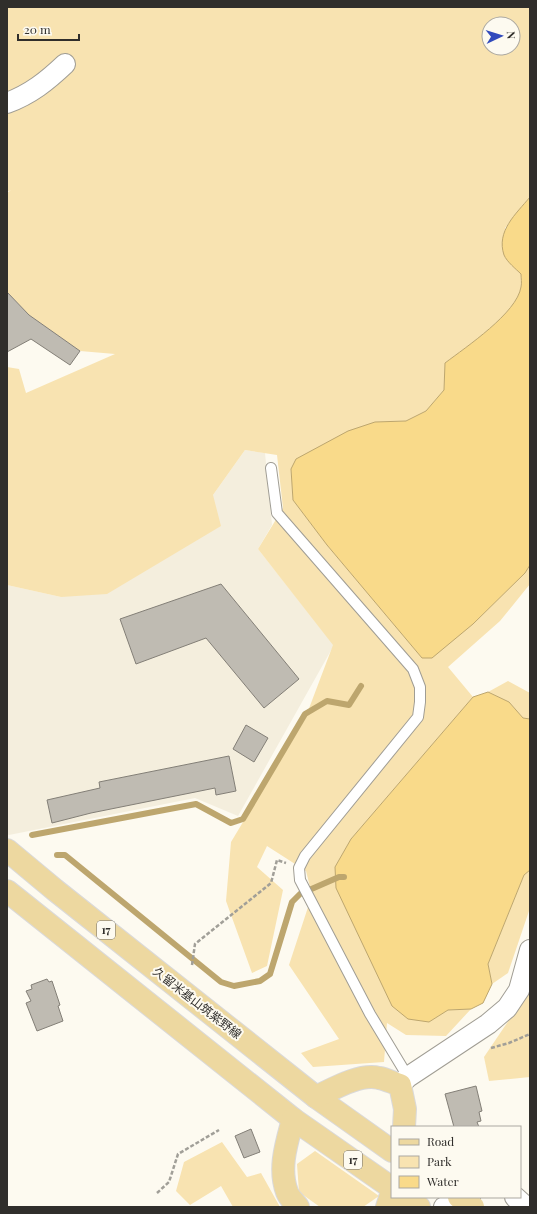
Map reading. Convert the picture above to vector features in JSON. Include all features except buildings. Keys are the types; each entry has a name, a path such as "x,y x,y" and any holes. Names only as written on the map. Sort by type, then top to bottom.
{"main road":[{"name":"久留米基山筑紫野線","path":"7,850 316,1097 391,1150"},
{"name":"17","path":"7,891 293,1119 314,1132 391,1187"},
{"path":"316,1097 338,1086 357,1079 377,1077 404,1081 404,1126"},
{"path":"293,1119 285,1146 282,1170 287,1193 298,1207"},
{"path":"387,1207 391,1195"},
{"path":"406,1198 419,1207"},
{"path":"460,1198 473,1207"}],"street":[{"path":"7,104 21,98 46,82 65,64"},
{"path":"404,1081 488,1024 507,1008 519,990 530,950"},
{"path":"444,1207 467,1198"},
{"path":"516,1198 526,1207"}],"lane":[{"path":"271,468 277,513 413,669 420,687 418,716 305,856 299,868 300,880 404,1081"}],"path":[{"path":"192,965 195,944 271,883 277,860 299,868"},
{"path":"157,1193 169,1182 178,1154 219,1130"}],"shaded area":[{"path":"245,450 265,453 272,525 258,549 334,645 238,816 195,798 9,835 7,834 7,585 61,597 213,495"}],"green space":[{"path":"7,7 530,7 530,197 505,228 505,256 521,274 521,285 517,297 510,308 489,329 445,363 444,390 426,411 406,421 375,422 291,469 293,500 327,545 422,658 473,624 525,573 530,565 530,584 500,621 448,667 473,697 351,839 335,867 429,1022 448,1010 471,1009 446,1036 406,1035 387,1023 384,1062 313,1067 301,1053 339,1039 289,965 312,895 306,871 267,846 257,867 283,890 267,966 252,973 226,901 231,842 305,719 333,645 258,549 283,508 277,455 245,450 213,495 221,526 107,594 61,597 7,585 7,367 19,369 26,393 115,354 80,351 29,315 7,292 7,193 11,190 7,192"},
{"path":"508,681 530,693 530,719 523,718 509,702 488,692"},
{"path":"530,870 530,908 508,973 492,984 488,964 524,875"},
{"path":"530,991 530,1077 489,1081 484,1057"},
{"path":"222,1142 247,1177 261,1173 280,1207 233,1207 221,1186 190,1205 176,1191 184,1162"},
{"path":"315,1151 379,1196 363,1207 320,1207 299,1192 297,1164"}],"water":[{"path":"530,197 530,565 525,573 473,624 432,658 422,658 327,545 293,500 291,469 296,459 348,431 375,422 406,421 426,411 444,390 445,363 477,339 501,318 517,297 521,285 521,274 505,258 502,246 503,238 509,223"},
{"path":"488,692 509,702 523,718 530,719 530,870 524,875 488,964 492,984 483,1003 471,1009 448,1010 429,1022 408,1019 392,1006 336,888 335,867 351,839 473,697"}],"waterway":[{"path":"32,835 196,804 231,823 243,819 305,714 327,701 349,705 361,686"},
{"path":"57,855 65,855 221,982 234,986 260,981 270,974 292,902 300,894 339,877 344,877"}]}
